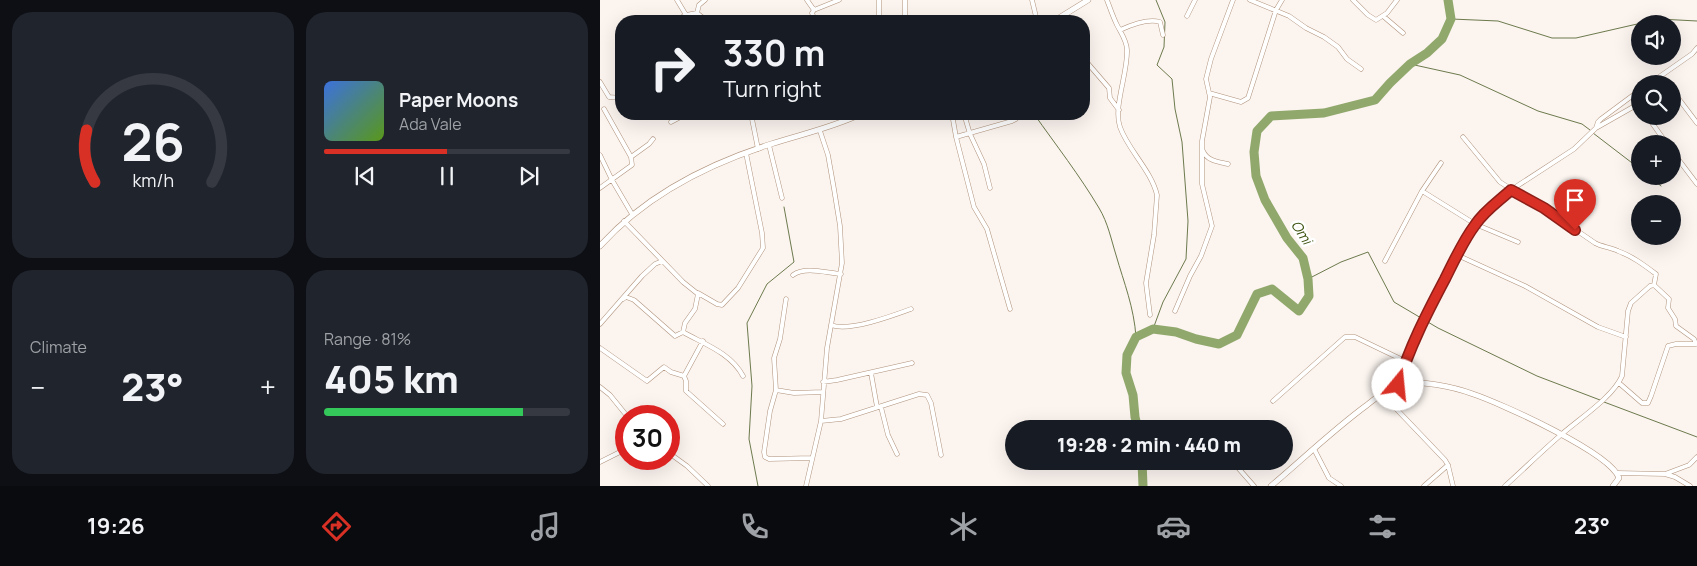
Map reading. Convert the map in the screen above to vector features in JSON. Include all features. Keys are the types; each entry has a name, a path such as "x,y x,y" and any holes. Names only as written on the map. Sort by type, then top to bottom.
{"street":[{"path":"678,0 686,15 697,13 700,15"},
{"path":"697,13 698,7 705,0"},
{"path":"807,0 814,10 813,15"},
{"path":"814,10 839,0"},
{"path":"879,0 879,15"},
{"path":"905,0 905,15"},
{"path":"1032,0 1036,15"},
{"path":"1067,15 1088,0"},
{"path":"1107,0 1125,40 1127,53 1119,110 1120,127 1140,160 1157,195 1154,236 1146,282 1150,315"},
{"path":"1187,16 1194,0"},
{"path":"1175,311 1201,256 1212,226 1202,184 1202,148 1209,93 1206,80 1211,59 1233,0"},
{"path":"1250,0 1289,16 1306,28 1324,37 1338,47 1347,59 1361,69"},
{"path":"1209,93 1241,102 1248,98 1276,10 1282,0"},
{"path":"1354,0 1368,15 1376,20 1383,16 1397,0"},
{"path":"1383,16 1403,33"},
{"path":"1120,30 1130,25 1155,21 1160,22 1163,35"},
{"path":"1662,75 1692,54 1697,48"},
{"path":"1090,66 1108,88 1110,98 1119,110"},
{"path":"600,82 609,97 615,98"},
{"path":"1595,130 1601,119 1631,97"},
{"path":"1681,102 1697,123"},
{"path":"600,188 632,165 631,157 604,109"},
{"path":"1398,385 1405,361 1427,312 1475,224 1511,190 1574,149 1595,130 1631,110"},
{"path":"671,122 675,120"},
{"path":"752,120 758,149"},
{"path":"600,246 632,214 699,173 769,144 820,131 847,120"},
{"path":"953,120 974,207 987,229 1010,309"},
{"path":"966,120 984,164 990,188"},
{"path":"956,137 1016,120"},
{"path":"806,486 821,421 826,348 841,274 843,253 828,155 820,131"},
{"path":"1464,137 1500,182 1511,190 1544,208 1595,243 1636,259 1656,274 1654,285 1631,303 1628,312 1622,376 1619,383 1597,405 1561,434 1505,486"},
{"path":"631,157 653,139"},
{"path":"769,144 782,198"},
{"path":"1202,148 1203,154 1209,159 1228,164"},
{"path":"692,289 722,305 738,288 763,248 762,233 746,153"},
{"path":"600,155 632,214"},
{"path":"1385,261 1422,191 1441,163"},
{"path":"1681,163 1697,184"},
{"path":"1422,191 1475,224 1518,242"},
{"path":"624,221 662,261 698,294 695,309 685,323 683,332"},
{"path":"1457,255 1525,286 1598,327 1626,337"},
{"path":"655,264 658,256"},
{"path":"600,324 642,276 655,264 662,261"},
{"path":"793,276 797,272 808,271 841,274"},
{"path":"1619,383 1642,402 1648,403 1668,346 1696,344 1694,339 1676,326 1675,319 1668,308 1670,299 1654,285"},
{"path":"627,294 675,336 683,332"},
{"path":"621,300 626,297 634,300"},
{"path":"786,300 780,339 774,358 776,390 769,418 764,452 765,458 768,459 812,458"},
{"path":"831,325 842,327 880,320 910,309"},
{"path":"683,332 703,342 731,362 743,376"},
{"path":"1273,401 1345,337 1355,337 1405,361"},
{"path":"703,342 684,376 686,391 723,424"},
{"path":"600,348 647,380 664,367 670,372 684,376"},
{"path":"823,382 912,363"},
{"path":"871,373 879,407 888,435 897,454"},
{"path":"1271,486 1331,433 1382,394 1398,385 1416,383 1473,394 1542,424 1607,463 1617,472 1619,478 1613,486"},
{"path":"600,387 618,405"},
{"path":"776,390 794,393 823,392"},
{"path":"821,421 841,419 919,394 927,395 931,403 941,455"},
{"path":"1382,394 1445,460 1453,486"},
{"path":"1314,449 1329,478 1341,486"},
{"path":"600,462 615,454"},
{"path":"1665,474 1689,465 1697,457"},
{"path":"680,461 708,486"},
{"path":"1424,486 1448,465"},
{"path":"1240,470 1254,486"},
{"path":"1617,472 1665,474 1675,477 1690,486"}],"waterway":[{"path":"1153,329 1163,302 1186,259 1188,221 1182,142 1175,109 1172,79 1157,65 1164,47 1165,22 1156,0"},
{"name":"Omi","path":"1136,420 1133,395 1126,373 1127,355 1136,337 1153,329 1176,332 1219,344 1237,335 1257,294 1272,289 1299,311 1309,296 1308,279 1303,258 1287,238 1265,200 1256,176 1254,152 1257,131 1271,116 1324,113 1375,100 1410,64 1427,53 1442,39 1451,19 1448,0"},
{"path":"1451,19 1498,21 1552,38 1576,38 1659,19 1697,21"},
{"path":"1410,64 1460,75 1538,111 1582,124 1590,130"},
{"path":"1038,120 1084,184 1105,219 1128,295 1136,337"},
{"path":"1593,133 1631,162"},
{"path":"758,486 749,439 752,386 747,323 767,284 794,262 784,207"},
{"path":"1308,279 1341,262 1368,252 1394,302 1438,328 1537,376 1600,400"},
{"path":"1604,402 1697,437"},
{"name":"Omi","path":"1142,470 1143,486"}],"route":[{"path":"1398,385 1405,361 1427,312 1457,255 1475,224 1511,190 1544,208 1575,230"}]}
